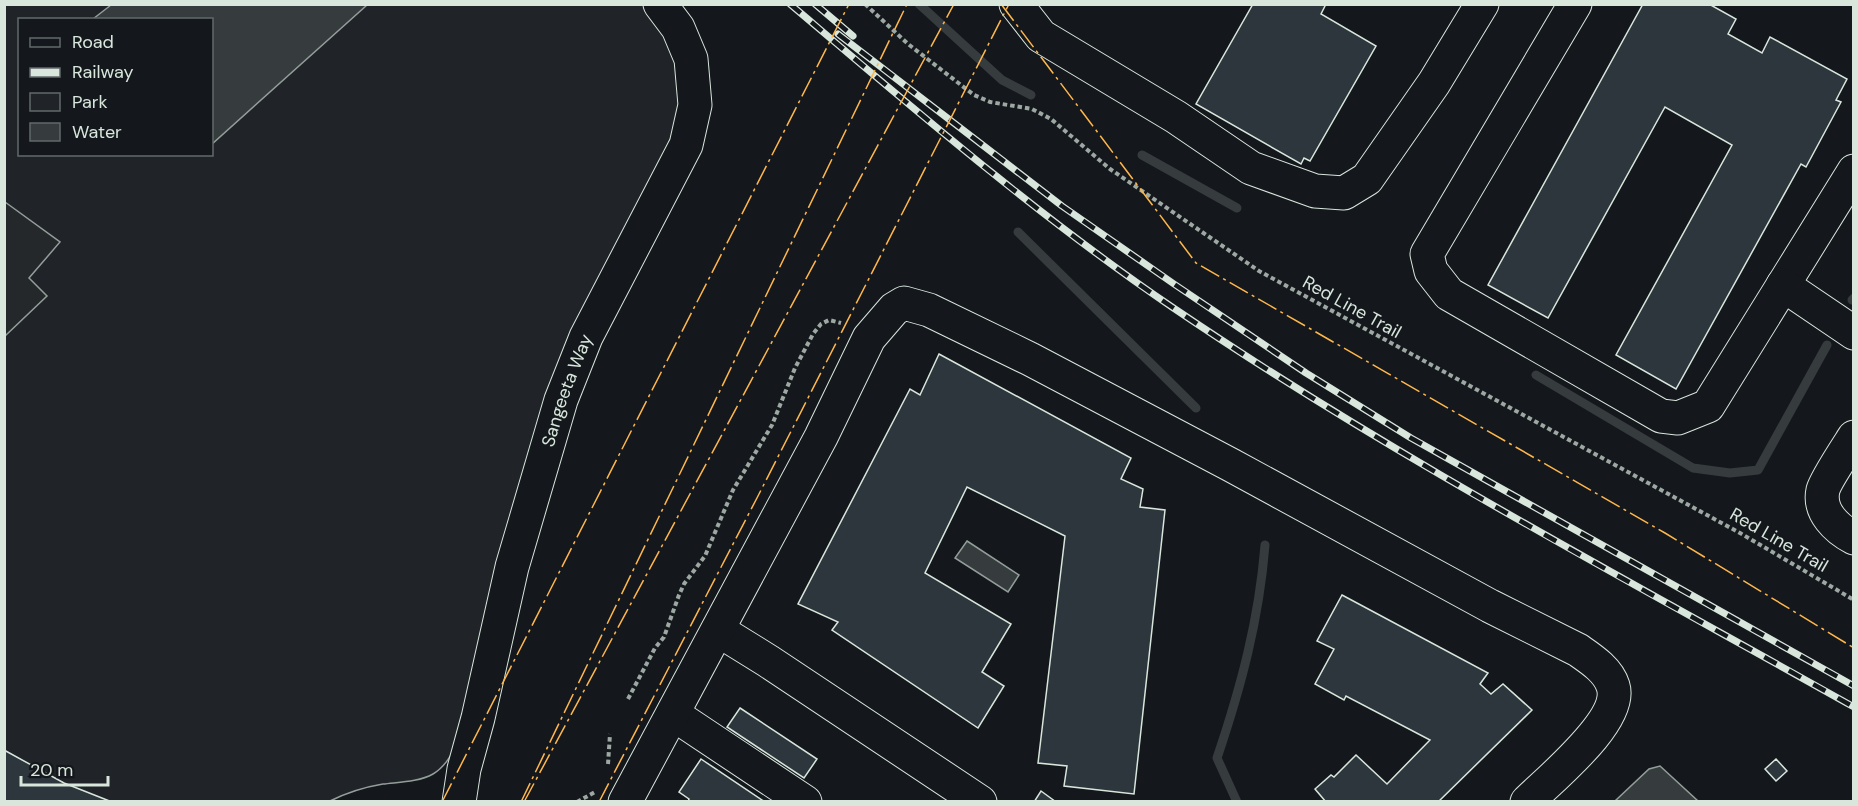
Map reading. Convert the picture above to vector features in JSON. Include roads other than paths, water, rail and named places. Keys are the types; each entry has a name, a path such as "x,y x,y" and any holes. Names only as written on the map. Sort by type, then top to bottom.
{"street":[{"name":"Sangeeta Way","path":"459,801 512,567 561,400 586,337 686,145 695,105 691,59 678,28 660,4"},
{"path":"1016,4 1041,36 1176,117 1251,168 1315,191 1344,193 1367,179 1434,83 1482,4"},
{"path":"1575,4 1426,254 1431,271 1449,294 1661,416 1678,418 1708,406 1854,171"},
{"path":"1783,285 1854,333"},
{"path":"612,794 673,714 821,437 869,338 894,309 903,303 929,310 1030,359 1589,657 1605,672 1614,688 1609,716 1590,740 1527,801"},
{"path":"1854,437 1823,490 1824,510 1839,531 1854,538"},
{"path":"718,630 980,801"},
{"path":"673,714 805,801"}],"water":[{"path":"111,4 367,5 213,143 213,18 94,18"},
{"path":"967,541 1019,575 1008,592 955,558"},
{"path":"1660,766 1698,801 1615,801 1649,769"}],"waterway":[{"path":"919,4 1002,80 1031,95"},
{"path":"1142,155 1237,208"},
{"path":"1018,232 1196,408"},
{"path":"1536,375 1693,468 1730,473 1758,470 1827,345"},
{"path":"1237,802 1217,758 1234,705 1254,627 1265,545"}],"railway":[{"path":"790,4 1025,199 1172,307 1338,414 1423,465 1854,707"},
{"path":"815,4 853,36"},
{"path":"838,34 1062,206 1306,373 1411,438 1854,686"}]}
